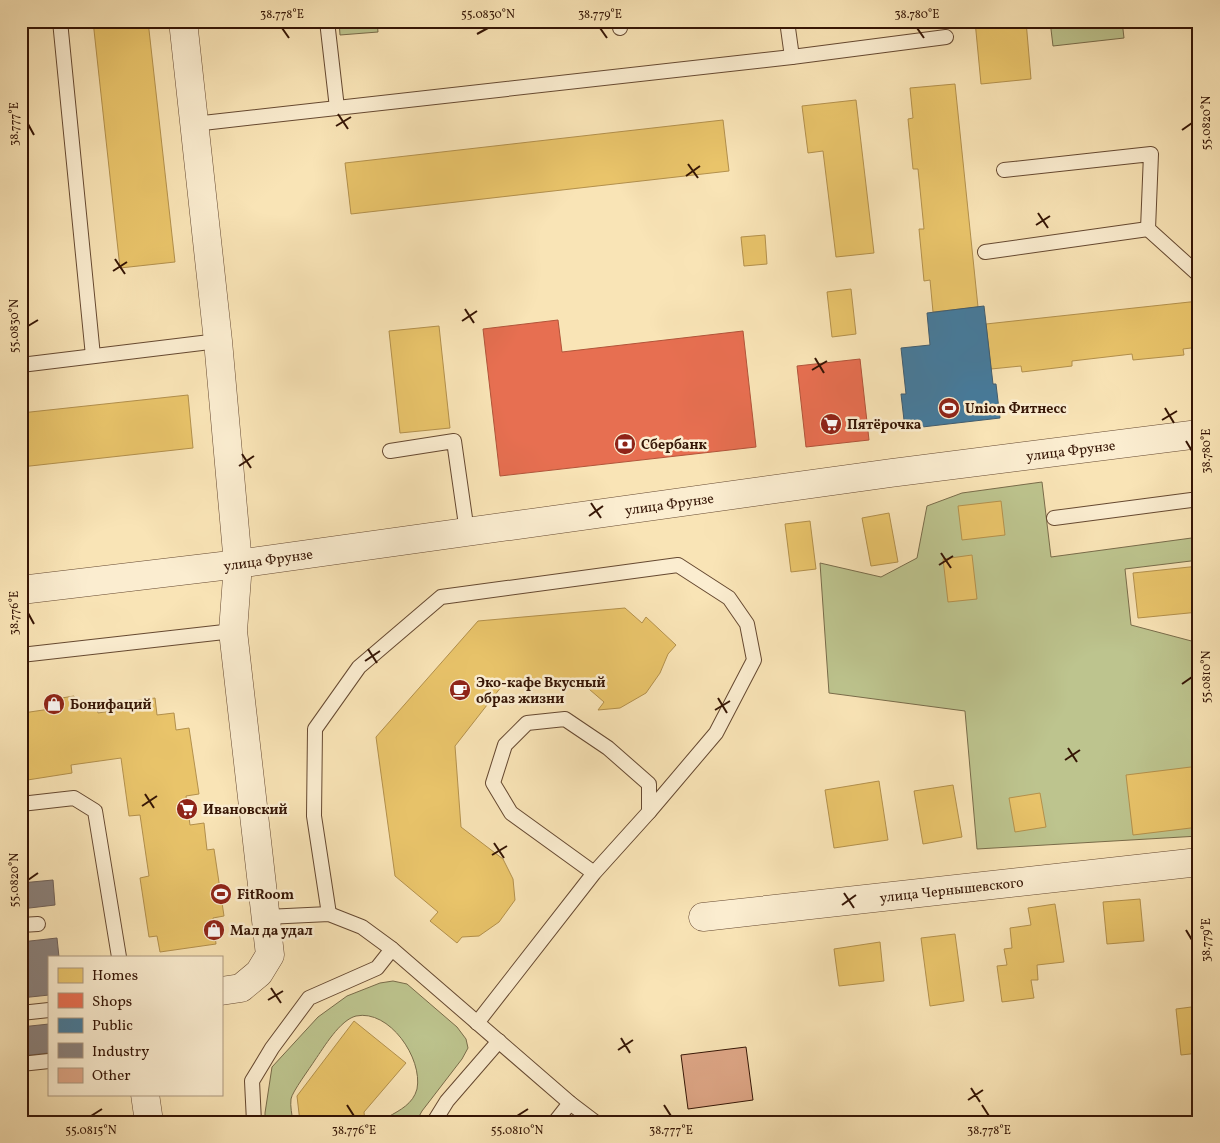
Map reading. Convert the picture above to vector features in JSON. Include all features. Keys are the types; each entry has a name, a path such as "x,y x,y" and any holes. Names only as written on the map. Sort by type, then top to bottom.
{"street":[{"path":"183,21 218,341 238,564 233,630 270,955 259,973 241,988 222,991"},
{"name":"улица Фрунзе","path":"21,590 238,564 891,473 1199,434"},
{"name":"улица Чернышевского","path":"703,917 1199,862"},
{"path":"145,1096 150,1122"}],"lane":[{"path":"60,21 93,356"},
{"path":"327,21 337,108"},
{"path":"787,21 792,57"},
{"path":"194,124 792,57 946,37"},
{"path":"1004,170 1151,154 1148,229 1199,276"},
{"path":"985,252 1148,229"},
{"path":"21,365 218,341"},
{"path":"390,451 454,441 468,532"},
{"path":"1054,518 1199,499"},
{"path":"329,914 314,816 315,729 359,667 440,597 678,565 729,598 747,624 754,660 716,733 594,873 477,1023"},
{"path":"21,655 233,630"},
{"path":"594,873 512,813 493,783 505,745 527,723 565,719 608,748 649,784 649,812"},
{"path":"21,804 74,798 95,811 119,956"},
{"path":"266,917 329,914 362,927 392,949 570,1103 595,1122"},
{"path":"21,925 38,924"},
{"path":"254,1122 252,1081 272,1048 308,998 377,968 392,949"},
{"path":"21,1013 48,1010"},
{"path":"434,1122 447,1101 500,1041"},
{"path":"21,1064 48,1061"},
{"path":"555,1122 570,1103"}],"green space":[{"path":"339,21 377,21 378,32 340,35"},
{"path":"1050,21 1122,21 1124,38 1053,46"},
{"path":"1042,482 1051,557 1199,537 1199,560 1125,569 1131,625 1199,643 1199,836 977,849 965,711 829,693 820,563 881,577 917,558 927,506 962,493"},
{"path":"393,981 407,984 457,1027 466,1039 468,1048 416,1122 387,1122 388,1117 406,1106 417,1089 415,1064 409,1050 401,1038 380,1020 368,1016 356,1016 338,1028 292,1096 293,1122 265,1122 272,1067 318,1017 347,996 380,983"}],"building: Homes":[{"path":"93,21 148,21 175,262 120,268"},
{"path":"801,21 842,21 843,24 802,28"},
{"path":"975,21 1026,21 1031,79 981,84"},
{"path":"955,84 978,307 933,312 930,280 924,281 919,229 924,229 918,169 913,169 908,119 913,118 910,88"},
{"path":"856,100 874,253 836,257 823,151 808,153 802,106"},
{"path":"723,120 729,171 351,214 345,163"},
{"path":"765,235 767,264 744,266 741,237"},
{"path":"851,289 856,334 832,337 827,292"},
{"path":"1199,301 1199,347 1183,349 1184,355 1133,360 1132,354 1072,361 1072,366 1022,372 1021,366 991,369 986,324"},
{"path":"439,326 450,428 400,433 389,331"},
{"path":"188,395 193,448 21,467 21,413"},
{"path":"1001,501 1005,535 962,540 958,506"},
{"path":"889,513 898,562 871,566 862,518"},
{"path":"810,521 816,569 791,572 785,524"},
{"path":"972,555 977,599 948,602 943,559"},
{"path":"1199,566 1199,612 1138,618 1133,573"},
{"path":"625,608 642,623 646,617 676,645 668,654 660,673 646,693 620,708 598,710 604,702 582,683 505,682 455,746 461,827 503,859 513,879 515,900 499,922 479,936 462,937 457,943 430,921 438,912 395,876 376,737 478,621"},
{"path":"74,696 76,705 96,703 98,713 111,711 110,704 155,698 157,715 174,713 176,730 189,728 199,794 186,796 190,825 204,823 207,850 214,849 224,916 213,918 216,944 160,952 157,936 149,937 140,878 149,876 140,815 129,816 121,758 71,765 72,773 21,781 21,703 23,713 50,709 49,700"},
{"path":"1199,766 1199,827 1133,835 1126,775"},
{"path":"879,781 888,840 834,848 825,790"},
{"path":"953,785 962,837 923,844 914,791"},
{"path":"1040,793 1046,827 1015,832 1009,798"},
{"path":"1140,899 1144,941 1107,944 1103,902"},
{"path":"1055,904 1064,962 1037,965 1038,980 1031,980 1034,998 1002,1002 997,966 1007,965 1004,949 1012,948 1010,928 1031,925 1028,908"},
{"path":"1199,907 1199,935 1195,936 1192,908"},
{"path":"955,934 964,1001 930,1006 921,938"},
{"path":"880,942 884,981 839,986 834,949"},
{"path":"1199,1006 1199,1053 1181,1055 1176,1009"},
{"path":"354,1021 406,1063 364,1112 365,1122 300,1122 297,1096"},
{"path":"27,1100 29,1122 21,1122 21,1101"}],"building: Shops":[{"path":"558,320 562,352 743,331 756,447 500,476 483,329"},
{"path":"860,359 869,440 806,447 797,366"}],"building: Public":[{"path":"984,306 993,384 996,384 1000,418 905,429 901,394 906,394 901,348 930,345 927,313"}],"building: Industry":[{"path":"53,880 55,905 21,909 21,883"},
{"path":"57,938 59,956 48,956 48,995 21,998 21,942"},
{"path":"48,1024 48,1053 21,1056 21,1027"}],"building: Other":[{"path":"746,1047 753,1100 688,1109 681,1055"}],"place":[{"name":"Union Фитнесс","path":"949,408"},
{"name":"Пятёрочка","path":"831,424"},
{"name":"Сбербанк","path":"625,444"},
{"name":"Эко-кафе Вкусный образ жизни","path":"460,690"},
{"name":"Бонифаций","path":"54,704"},
{"name":"Ивановский","path":"187,809"},
{"name":"FitRoom","path":"221,894"},
{"name":"Мал да удал","path":"214,930"}]}
